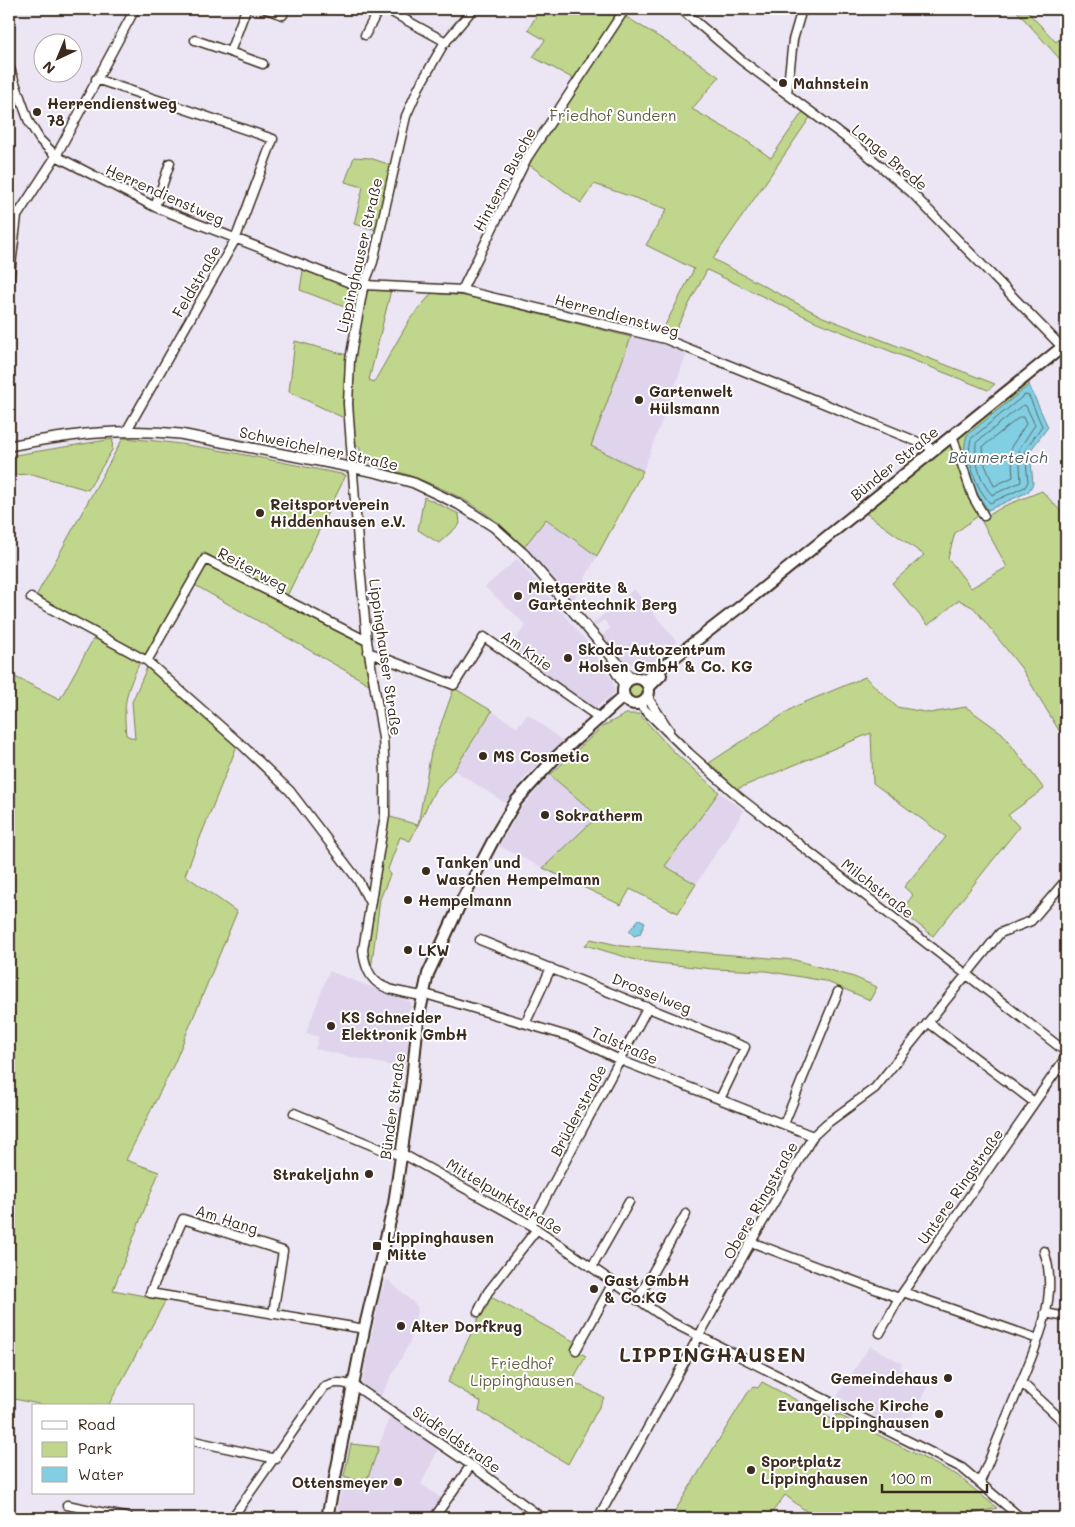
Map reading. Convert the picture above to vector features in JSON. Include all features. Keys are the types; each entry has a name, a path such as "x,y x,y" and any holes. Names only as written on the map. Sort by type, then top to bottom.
{"main road":[{"name":"Bünder Straße","path":"646,684 1064,346"},
{"path":"638,678 646,684 635,700 628,682 638,678"},
{"name":"Bünder Straße","path":"327,1518 364,1330 394,1204 422,995 444,937 497,833 516,802 555,758 601,719 635,700"}],"street":[{"path":"9,282 17,216 56,156 135,9"},
{"path":"230,52 246,9"},
{"path":"266,9 283,15"},
{"path":"365,35 379,9"},
{"path":"386,9 446,42"},
{"name":"Lippinghauser Straße","path":"422,995 382,988 372,978 364,960 363,950 385,815 385,774 383,738 368,652 348,382 364,286 406,116 419,87 446,42 473,9"},
{"name":"Hinterm Busche","path":"462,290 527,158 624,9"},
{"name":"Lange Brede","path":"681,9 741,60 857,146 911,192 1064,346"},
{"path":"787,94 793,40 802,9"},
{"path":"195,40 263,64"},
{"name":"Herrendienstweg","path":"9,66 29,122 40,140 56,156 155,207 235,240 364,286 462,290 665,339 928,446 933,451"},
{"name":"Feldstraße","path":"96,79 273,139 235,240 127,430"},
{"path":"155,207 170,163"},
{"path":"9,206 17,216"},
{"name":"Schweichelner Straße","path":"9,446 72,435 127,430 180,434 353,467 399,478 438,494 474,513 494,527 524,554 594,637 628,682"},
{"path":"952,435 973,497 984,516"},
{"name":"Reiterweg","path":"147,661 205,559 367,641"},
{"path":"30,598 147,661 290,791 358,880 370,903"},
{"name":"Am Knie","path":"368,652 454,685 484,637 601,719"},
{"name":"Milchstraße","path":"635,700 678,742 748,804 1066,1052"},
{"path":"358,880 366,883 374,880"},
{"name":"Obere Ringstraße","path":"598,1518 751,1242 813,1136 875,1088 1000,933 1031,921 1066,880"},
{"name":"Drosselweg","path":"480,940 744,1047 720,1099"},
{"path":"526,1022 552,968"},
{"path":"784,1124 838,992"},
{"name":"Talstraße","path":"422,995 526,1022 574,1038 620,1060 813,1136"},
{"name":"Brüderstraße","path":"478,1312 488,1292 534,1227 648,1007"},
{"path":"929,1023 1034,1102"},
{"name":"Untere Ringstraße","path":"880,1333 901,1295 1066,1057"},
{"name":"Mittelpunktstraße","path":"294,1112 388,1152 401,1154 534,1227 669,1321 954,1464 980,1482 1021,1518"},
{"path":"592,1267 629,1202"},
{"path":"637,1300 686,1214"},
{"name":"Am Hang","path":"273,1314 283,1252 183,1219 150,1293 364,1330"},
{"path":"751,1242 901,1295 1038,1339"},
{"path":"980,1482 1038,1339 1045,1313 1049,1265 1044,1251"},
{"path":"576,1350 613,1283"},
{"path":"1045,1313 1066,1317"},
{"path":"1021,1382 1066,1424"},
{"path":"232,1518 276,1459 324,1387 335,1383 354,1386"},
{"name":"Südfeldstraße","path":"354,1386 470,1465 542,1518"},
{"path":"195,1441 276,1459"},
{"path":"434,1518 470,1465"},
{"path":"67,1504 129,1518"}],"shaded area":[{"name":"Gartenwelt Hülsmann","path":"632,334 687,353 643,471 590,447"},
{"path":"545,519 597,556 572,603 524,547"},
{"path":"517,559 587,642 613,682 615,692 594,709 508,649 526,625 485,587"},
{"path":"634,589 677,642 648,666 640,669 619,657 601,637 610,628 604,620 593,628 591,625"},
{"path":"492,711 517,727 528,714 563,741 527,775 505,803 454,770"},
{"path":"550,775 598,816 543,868 499,846 521,808"},
{"name":"Sokratherm","path":"719,792 744,811 696,884 665,866"},
{"path":"329,971 411,1002 406,1069 315,1049 319,1037 306,1033"},
{"path":"387,1279 418,1307 410,1342 381,1396 362,1384 379,1299"},
{"path":"870,1346 902,1363 900,1368 929,1384 904,1431 837,1396"},
{"path":"391,1413 440,1446 421,1484 443,1499 430,1518 336,1518 344,1476 356,1480 368,1477"}],"green space":[{"path":"535,9 619,9 574,79 533,57 545,40 528,30 539,11"},
{"path":"1015,9 1025,9 1056,42 1066,33 1066,66"},
{"name":"Friedhof Sundern","path":"623,15 690,56 719,77 692,109 741,137 771,158 804,110 811,116 713,259 823,317 995,384 988,390 817,322 707,270 673,335 662,331 694,269 646,245 667,209 594,184 581,203 531,166 526,167 532,153"},
{"path":"354,157 370,158 391,165 377,230 354,224 363,187 345,182"},
{"path":"303,270 353,288 358,298 355,311 300,290"},
{"path":"369,290 391,290 369,380 374,382 410,319 432,293 465,296 631,337 591,446 643,471 597,556 546,519 524,547 497,522 463,499 419,479 378,466 366,459 359,446 355,446 352,388 355,350 361,313 366,294"},
{"path":"295,341 347,355 343,402 346,419 289,392"},
{"path":"1026,382 1029,382 1029,385 967,435 965,445 966,465 977,493 988,510 984,512 974,495 957,441 959,436"},
{"path":"123,438 208,448 346,475 287,596 203,552 146,655 142,655 38,598 36,596"},
{"path":"113,439 112,450 88,490 32,474 9,475 9,456"},
{"path":"951,443 978,516 955,533 948,558 971,588 1007,567 981,520 1004,506 1042,491 1066,517 1066,742 1022,669 974,608 959,600 928,625 892,583 924,555 864,512"},
{"path":"424,497 459,514 460,524 439,543 418,530"},
{"path":"209,566 364,645 369,684 193,584 201,570"},
{"path":"95,636 137,659 139,664 126,698 126,735 135,739 132,702 148,665 237,746 185,875 237,912 174,1064 126,1160 159,1172 113,1290 166,1300 109,1404 38,1404 14,1399 9,1411 9,674 60,699"},
{"path":"865,677 897,707 930,713 966,707 1002,733 1044,789 1008,815 1019,827 933,936 901,911 913,895 904,887 946,837 873,783 871,733 737,789 709,763 796,706"},
{"path":"636,683 642,685 644,691 642,697 636,699 630,697 628,691 630,685"},
{"path":"454,688 492,711 454,770 435,790 418,824 431,752"},
{"path":"626,714 639,714 675,753 719,792 665,866 696,884 678,913 630,889 621,905 543,868 598,816 550,775 603,726"},
{"path":"387,816 418,825 410,841 400,837 388,869 390,875 380,899 371,970 366,947"},
{"path":"591,939 622,946 795,960 854,977 877,987 870,1000 825,981 766,971 713,969 639,961 585,945"},
{"name":"Friedhof Lippinghausen","path":"489,1296 577,1343 573,1349 586,1356 572,1381 604,1398 568,1464 479,1411 481,1402 448,1382"},
{"path":"762,1382 834,1420 837,1414 957,1475 997,1508 957,1518 868,1518 845,1515 815,1518 785,1495 768,1518 679,1518 673,1514 747,1394 753,1387 758,1388"},
{"path":"351,1444 379,1447 368,1477 356,1480 344,1476"}],"water":[{"name":"Bäumerteich","path":"1029,385 1048,427 1030,451 1033,484 1028,492 988,510 977,493 966,465 965,445 967,435"},
{"path":"639,919 645,922 640,934 634,936 629,931"}],"place":[{"name":"Mahnstein","path":"783,83"},
{"name":"Herrendienstweg 78","path":"37,112"},
{"name":"Gartenwelt Hülsmann","path":"639,400"},
{"name":"Reitsportverein Hiddenhausen e.V.","path":"260,513"},
{"name":"Mietgeräte & Gartentechnik Berg","path":"518,596"},
{"name":"Skoda-Autozentrum Holsen GmbH & Co. KG","path":"568,658"},
{"name":"MS Cosmetic","path":"483,756"},
{"name":"Sokratherm","path":"545,815"},
{"name":"Tanken und Waschen Hempelmann","path":"426,871"},
{"name":"Hempelmann","path":"408,900"},
{"name":"LKW","path":"408,950"},
{"name":"KS Schneider Elektronik GmbH","path":"331,1026"},
{"name":"Strakeljahn","path":"369,1174"},
{"name":"Lippinghausen Mitte","path":"377,1246"},
{"name":"Gast GmbH & Co.KG","path":"594,1289"},
{"name":"Alter Dorfkrug","path":"401,1326"},
{"name":"Gemeindehaus","path":"948,1378"},
{"name":"Evangelische Kirche Lippinghausen","path":"939,1414"},
{"name":"Sportplatz Lippinghausen","path":"751,1470"},
{"name":"Ottensmeyer","path":"398,1482"}],"district":[{"name":"LIPPINGHAUSEN","path":"713,1354"}]}
